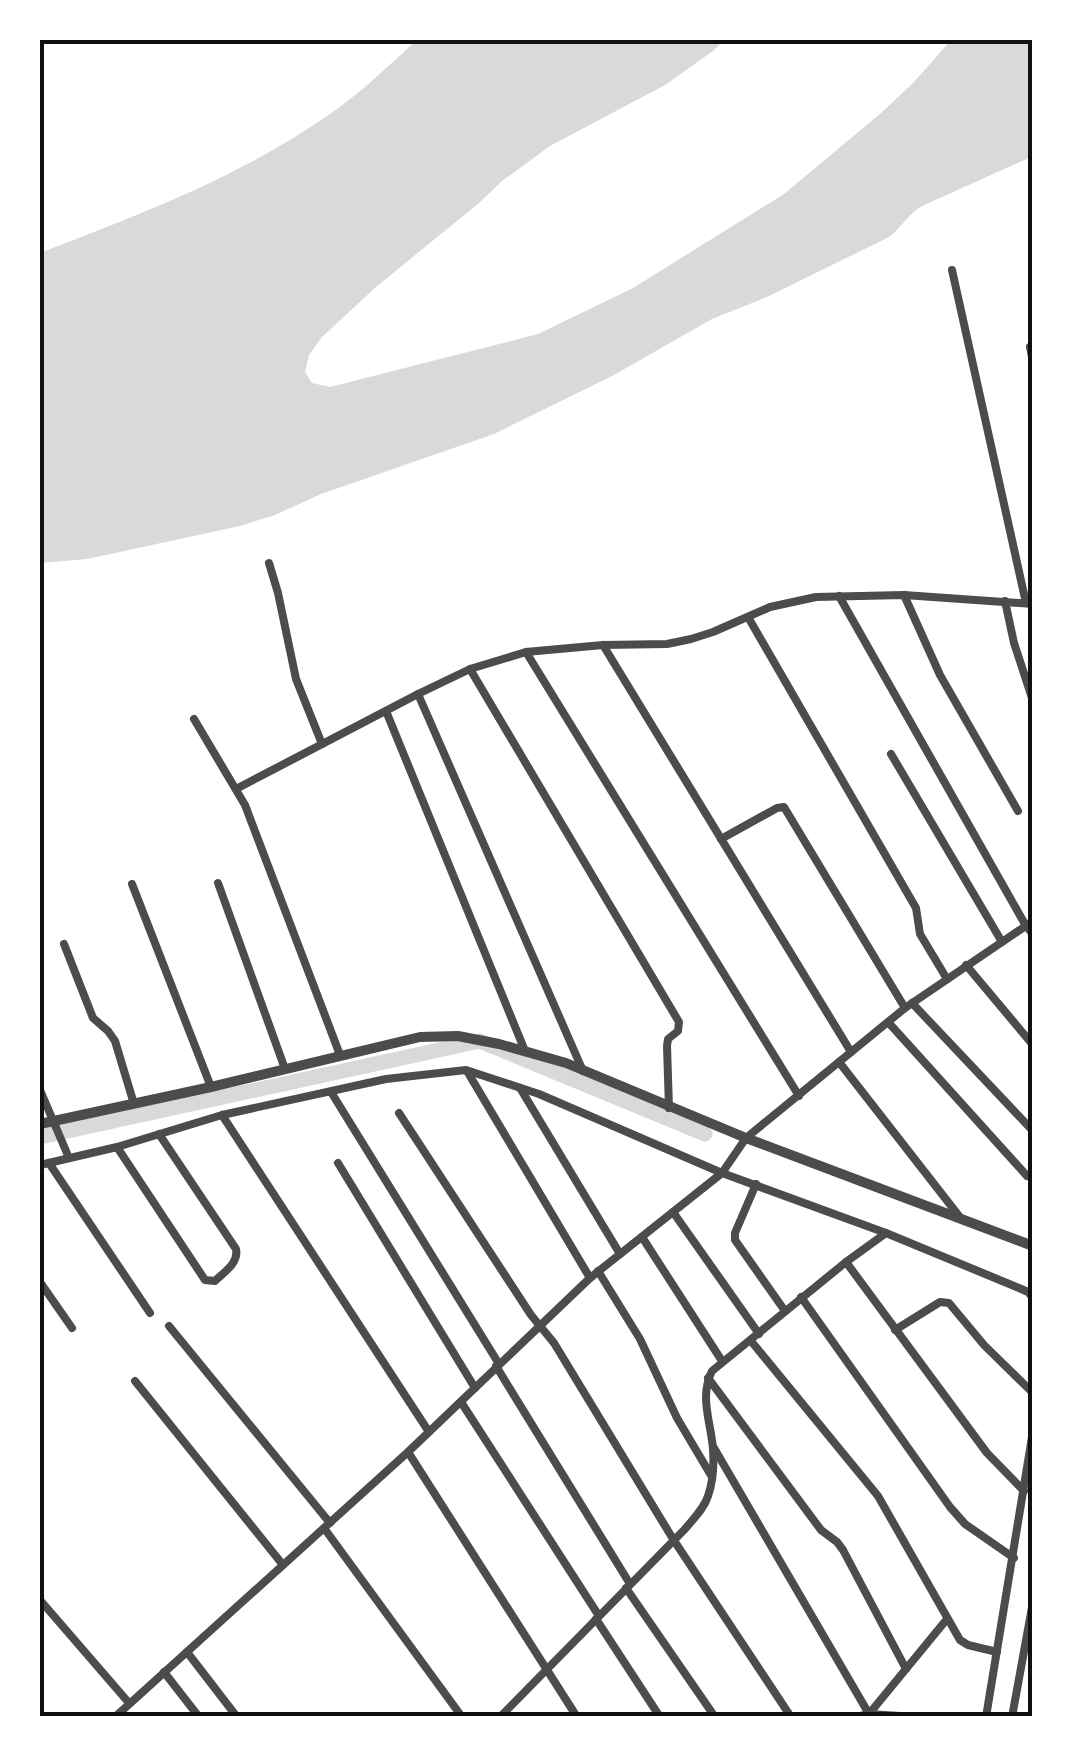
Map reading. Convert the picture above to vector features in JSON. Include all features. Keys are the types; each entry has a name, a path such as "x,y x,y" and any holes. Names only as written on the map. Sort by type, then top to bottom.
{"street":[{"path":"236,789 418,694 470,670 526,652 679,642 792,600 904,595 1029,603 952,270"},
{"path":"1030,347 1033,362"},
{"path":"269,563 296,679 322,744"},
{"path":"904,595 940,674 1018,811"},
{"path":"115,1717 408,1452 590,1278 722,1172 746,1138 908,1006 1002,942 1031,927 839,596"},
{"path":"1005,601 1033,702"},
{"path":"748,617 916,908 920,934 946,979"},
{"path":"603,645 851,1052"},
{"path":"526,652 799,1096"},
{"path":"470,670 679,1022 678,1031 668,1039 667,1046 669,1108"},
{"path":"418,694 584,1071"},
{"path":"386,711 525,1052"},
{"path":"194,719 245,805 340,1055"},
{"path":"891,754 1002,942"},
{"path":"721,839 784,807 908,1006 1033,1131"},
{"path":"218,883 285,1068"},
{"path":"132,884 211,1087"},
{"path":"64,944 93,1018 115,1041 134,1104"},
{"path":"966,966 1033,1045"},
{"path":"888,1022 1028,1176"},
{"path":"40,1124 420,1037 458,1036 566,1063 669,1108 1033,1246"},
{"path":"839,1062 961,1220"},
{"path":"466,1070 590,1278"},
{"path":"150,1313 45,1164 222,1115 386,1079 466,1070 886,1233 1019,1288 1033,1298"},
{"path":"520,1088 620,1254"},
{"path":"40,1090 69,1158"},
{"path":"331,1092 628,1586 714,1717"},
{"path":"399,1113 587,1396 673,1539 791,1717"},
{"path":"222,1115 429,1432"},
{"path":"117,1147 205,1280 214,1281 235,1262 236,1249 159,1134"},
{"path":"338,1163 475,1388"},
{"path":"756,1184 735,1240 785,1311"},
{"path":"673,1212 755,1338 878,1496 964,1643 997,1652"},
{"path":"500,1717 685,1529 708,1500 713,1446 706,1410 708,1378 722,1361 886,1233"},
{"path":"642,1236 722,1361"},
{"path":"846,1262 987,1453 1024,1490"},
{"path":"598,1271 640,1339 677,1418 712,1478"},
{"path":"40,1282 72,1328"},
{"path":"802,1297 950,1507 965,1524 1014,1558"},
{"path":"896,1330 940,1302 949,1303 1033,1394"},
{"path":"170,1326 327,1526 462,1717"},
{"path":"708,1378 820,1530 840,1546 906,1669"},
{"path":"135,1381 283,1565"},
{"path":"461,1402 660,1717"},
{"path":"986,1717 1033,1431"},
{"path":"713,1446 869,1714"},
{"path":"408,1452 578,1717"},
{"path":"40,1600 130,1704"},
{"path":"1012,1717 1033,1602"},
{"path":"869,1714 947,1619"},
{"path":"187,1652 237,1717"},
{"path":"164,1672 199,1717"},
{"path":"512,1705 520,1717"},
{"path":"856,1717 916,1717"}],"shaded area":[{"path":"417,40 724,40 665,85 550,146 502,181 322,337 309,355 305,372 312,383 330,387 538,334 633,288 784,194 881,113 951,40 1033,40 1033,156 922,206 889,237 767,297 712,319 614,375 494,434 240,526 87,559 40,563 40,253 152,208 261,157 341,106"}],"waterway":[{"path":"40,1137 480,1041 705,1134"}]}
